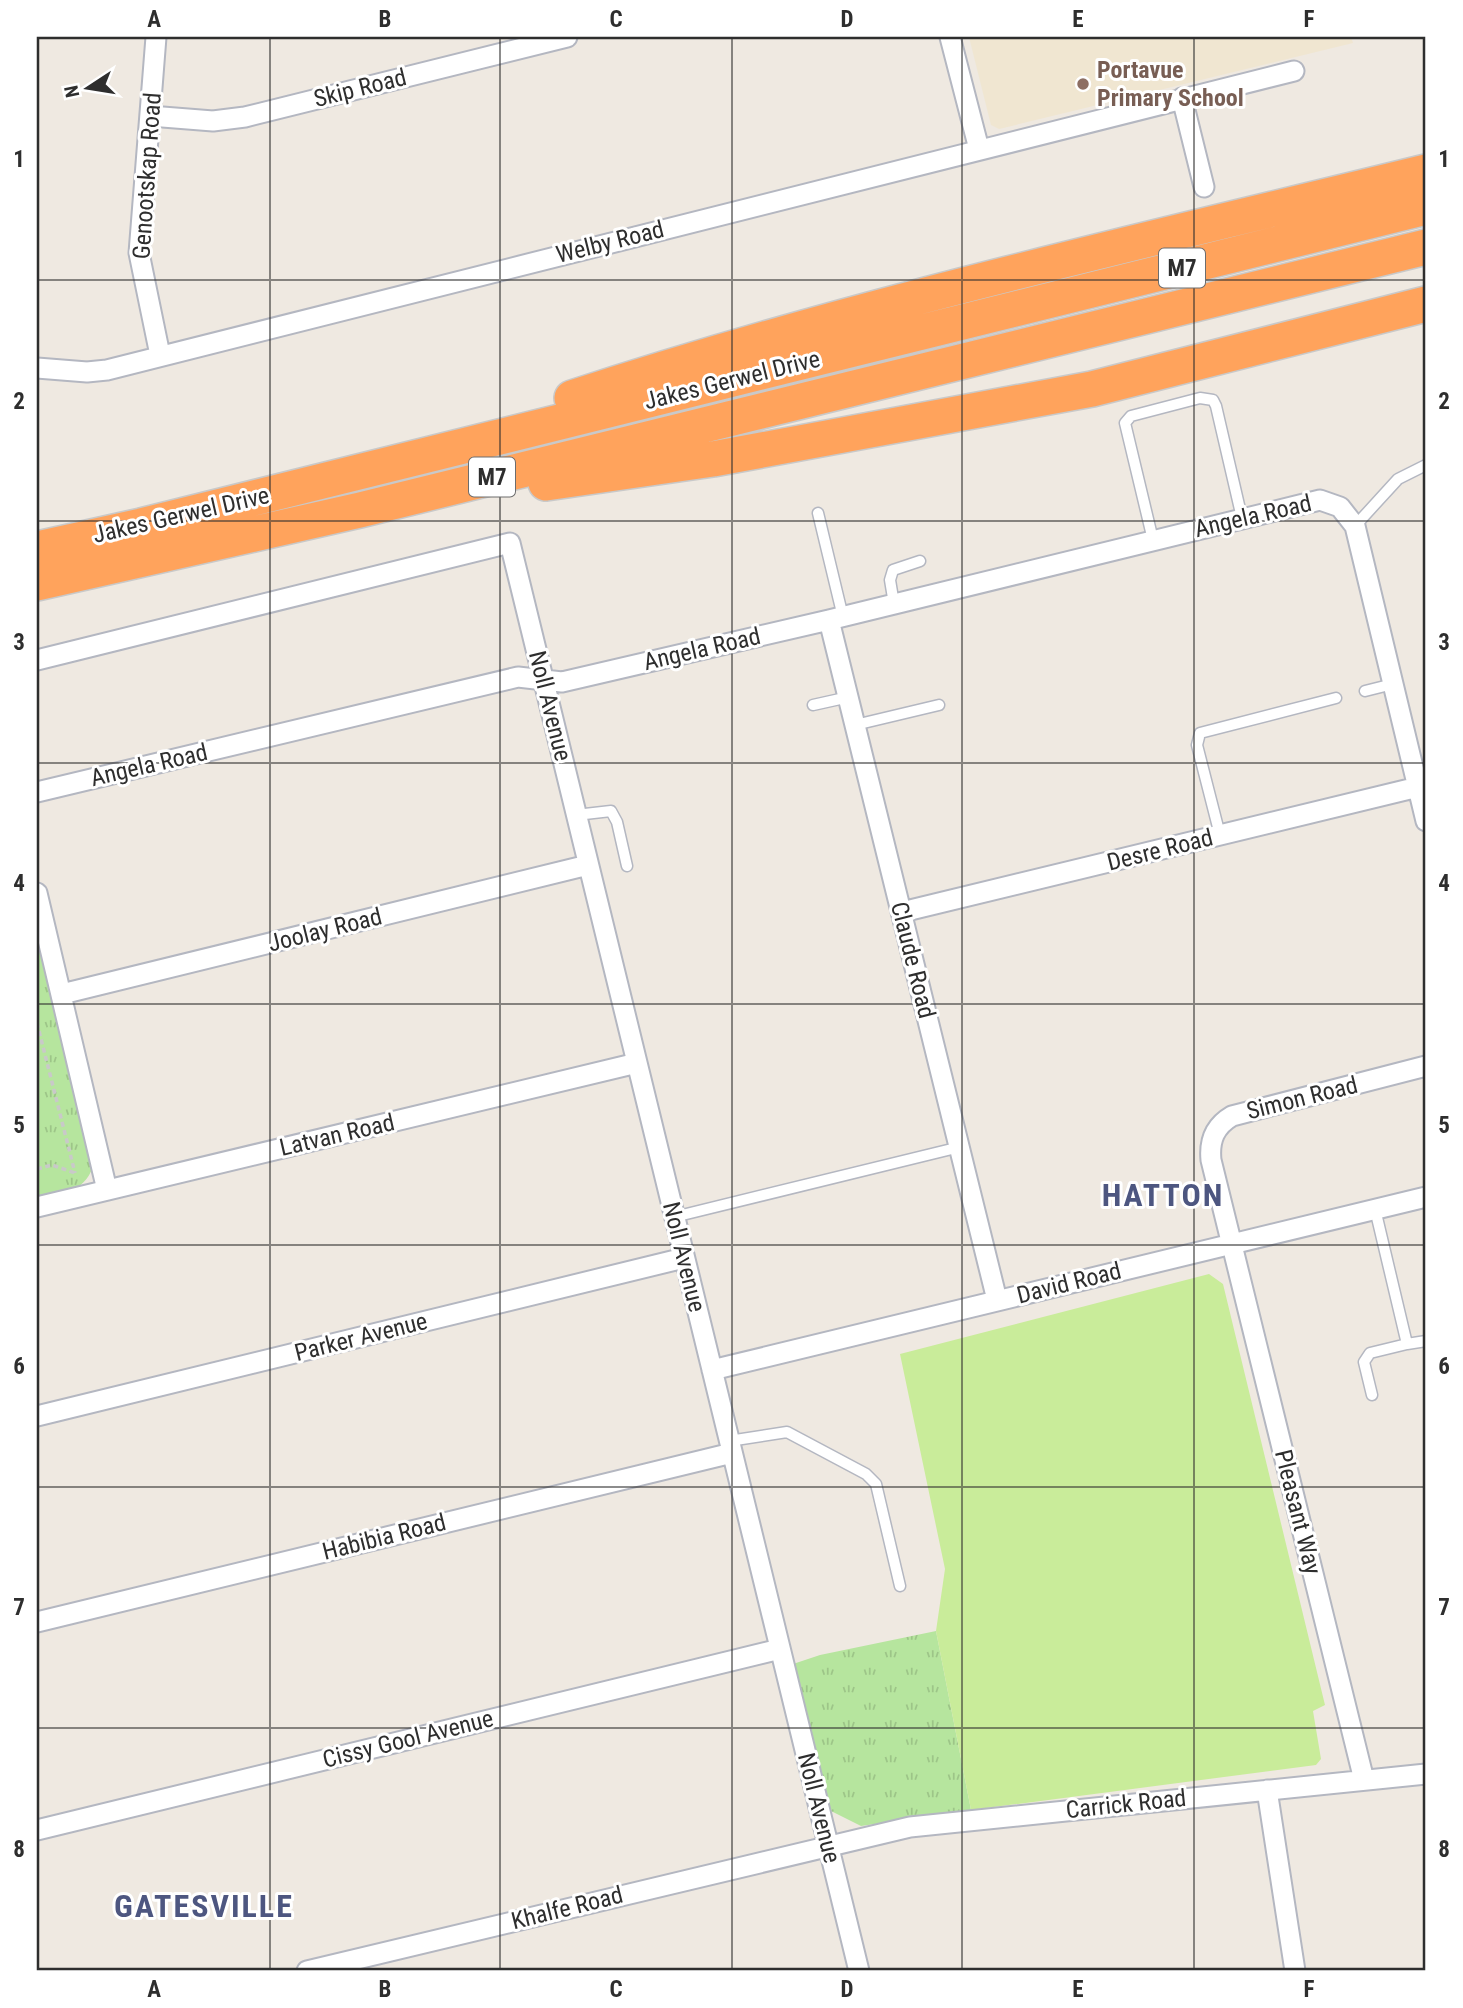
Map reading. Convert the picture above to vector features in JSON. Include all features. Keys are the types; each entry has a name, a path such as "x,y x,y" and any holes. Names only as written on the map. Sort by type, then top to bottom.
{"highway":[{"path":"347,475 718,351 932,291 1426,172"},
{"name":"Jakes Gerwel Drive","path":"37,549 347,475 1426,207"},
{"name":"Jakes Gerwel Drive","path":"37,583 360,510 1426,247"},
{"path":"360,510 713,459 979,411 1199,364 1426,304"}],"street":[{"name":"Genootskap Road","path":"156,37 139,253 160,355"},
{"name":"Skip Road","path":"150,116 213,121 245,117 567,37"},
{"path":"950,37 979,149"},
{"name":"Welby Road","path":"37,368 91,372 1294,71"},
{"path":"1182,98 1203,187"},
{"name":"Angela Road","path":"37,792 518,677 562,682 1320,500 1340,507 1355,526"},
{"path":"1355,526 1426,821"},
{"name":"Noll Avenue","path":"37,660 510,543 859,1971"},
{"name":"Claude Road","path":"836,618 855,725 997,1300"},
{"name":"Desre Road","path":"902,912 1418,787"},
{"name":"Joolay Road","path":"62,994 588,865"},
{"path":"37,893 107,1190"},
{"name":"Latvan Road","path":"37,1207 637,1063"},
{"name":"Simon Road","path":"1232,1244 1210,1151 1213,1134 1224,1120 1426,1066"},
{"name":"David Road","path":"712,1370 1426,1196"},
{"name":"Pleasant Way","path":"1232,1244 1364,1780"},
{"name":"Parker Avenue","path":"37,1416 684,1258"},
{"name":"Habibia Road","path":"37,1622 730,1447"},
{"name":"Cissy Gool Avenue","path":"37,1830 780,1649"},
{"name":"Carrick Road","path":"828,1844 932,1824 1426,1774"},
{"path":"1267,1790 1295,1971"},
{"name":"Khalfe Road","path":"307,1971 828,1844"}],"lane":[{"path":"1153,540 1125,423 1130,416 1200,398 1213,400 1216,406 1242,518"},
{"path":"1355,526 1398,479 1426,465"},
{"path":"818,513 836,618"},
{"path":"894,604 890,580 893,570 920,561"},
{"path":"1365,691 1393,684"},
{"path":"813,705 849,697"},
{"path":"1220,835 1197,745 1200,733 1336,698"},
{"path":"855,725 939,705"},
{"path":"576,815 611,811 617,822 627,866"},
{"path":"674,1217 960,1147"},
{"path":"1375,1209 1407,1344"},
{"path":"1372,1395 1364,1363 1370,1353 1426,1340"},
{"path":"730,1447 787,1432 866,1474 876,1484 900,1586"}],"path":[{"path":"37,1023 75,1173"},
{"path":"37,1169 52,1165 82,1176"}],"shaded area":[{"name":"Portavue Primary School","path":"969,37 1351,37 1353,43 999,129 991,125"}],"green space":[{"path":"37,938 93,1167 84,1182 71,1191 37,1200"},
{"path":"1209,1274 1223,1284 1325,1705 1313,1711 1321,1759 1316,1765 971,1810 936,1631 945,1569 900,1354"},
{"path":"936,1631 971,1810 861,1826 829,1810 793,1664 820,1655"}],"place":[{"name":"Portavue Primary School","path":"1083,84"}],"district":[{"name":"HATTON","path":"1163,1195"},
{"name":"GATESVILLE","path":"204,1906"}]}
